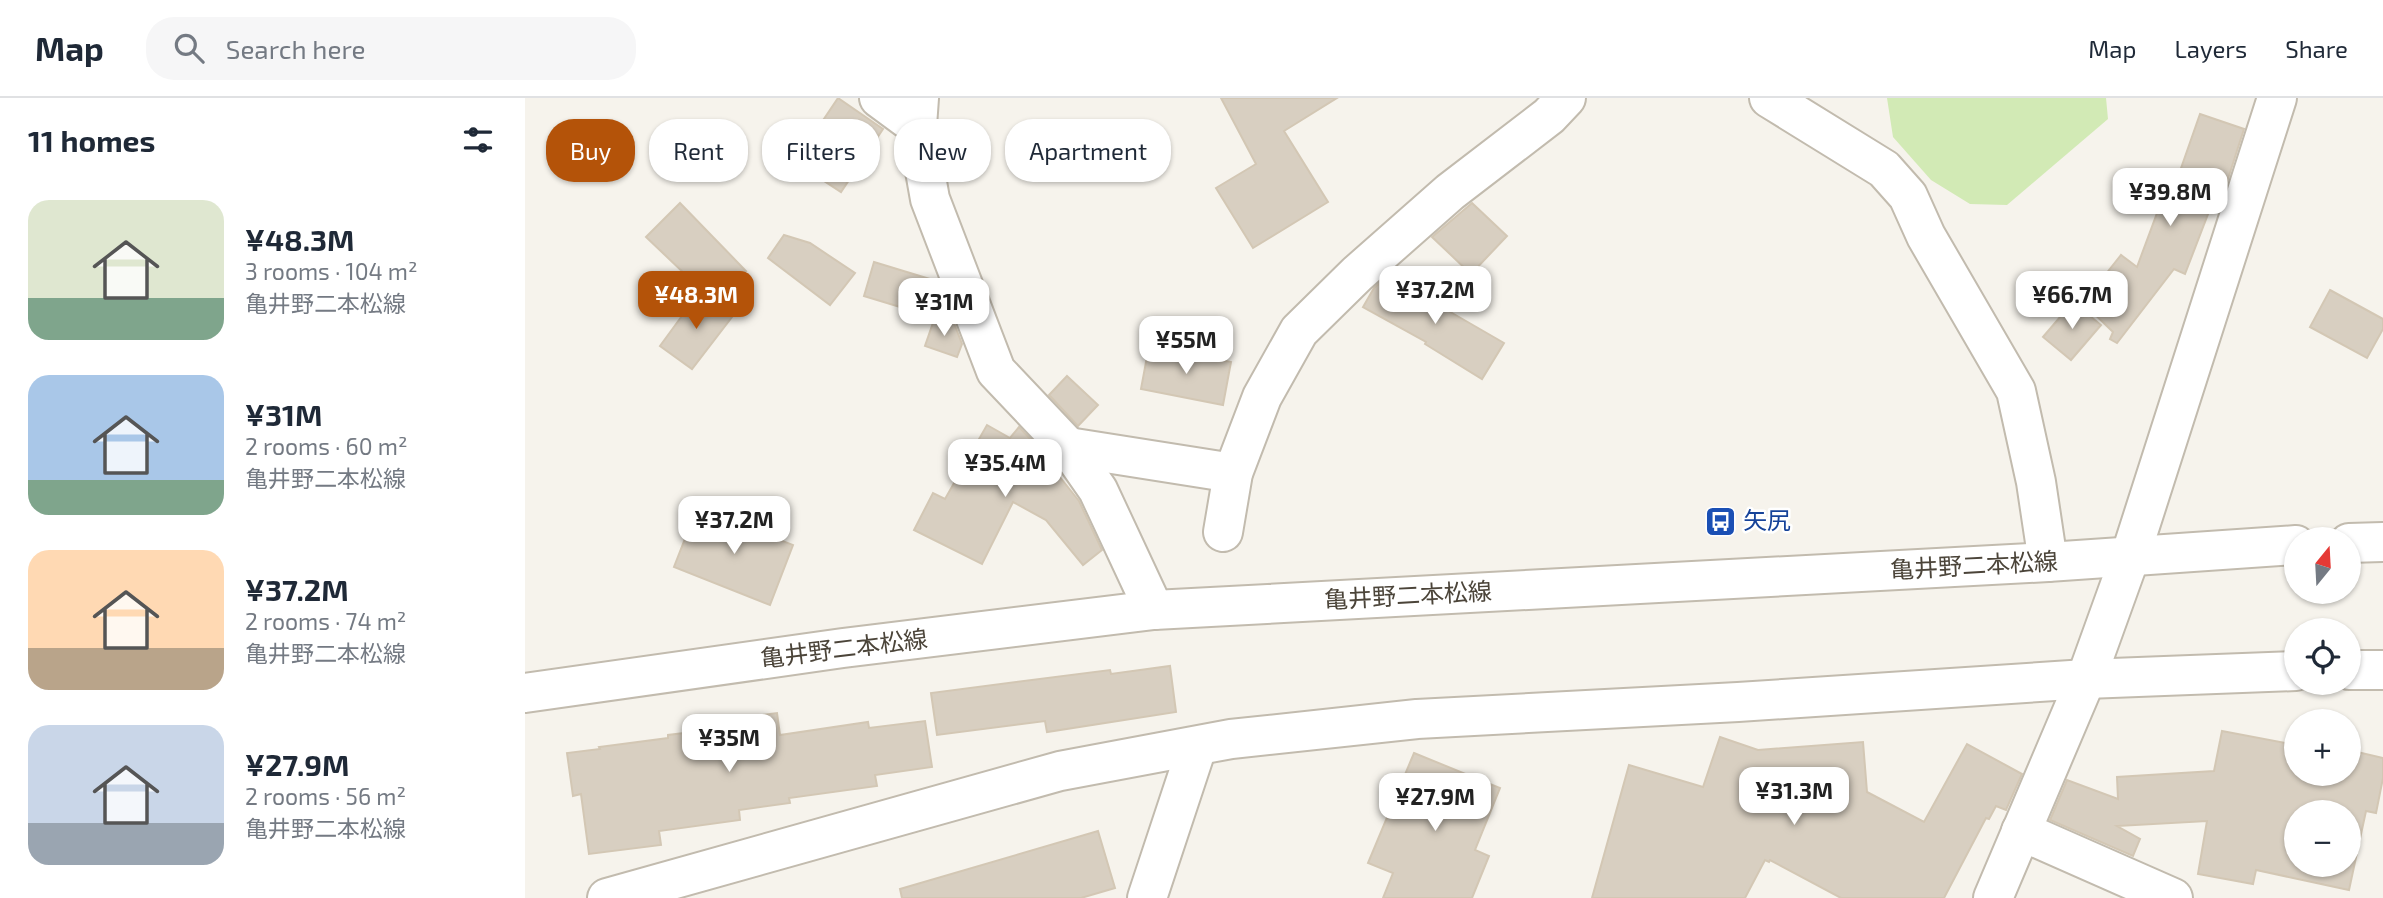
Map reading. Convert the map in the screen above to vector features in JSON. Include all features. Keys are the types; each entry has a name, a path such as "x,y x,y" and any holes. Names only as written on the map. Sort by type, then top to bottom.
{"street":[{"path":"879,98 918,112 930,199 996,370 1068,447 1098,490 1154,610"},
{"path":"1223,532 1233,473 1262,397 1299,331 1357,274 1450,192 1549,117 1566,98"},
{"path":"1769,98 1884,169 1908,196 1926,236 2016,391 2036,482 2048,562"},
{"path":"1993,898 2086,679 2130,557 2277,98"},
{"path":"1068,447 1233,473"},
{"path":"2361,542 2383,541"},
{"name":"亀井野二本松線","path":"525,693 843,648 1154,610 2048,562 2284,546"},
{"path":"2361,670 2383,670"},
{"path":"607,898 1060,771 1231,739 1417,719 1738,702 2086,679 2284,671"},
{"path":"1147,898 1197,747"},
{"path":"2021,831 2173,898"}],"green space":[{"path":"1887,98 2106,98 2108,119 2007,205 1970,204 1931,180 1893,137"}],"building":[{"path":"838,98 868,119 824,119"},
{"path":"1221,98 1337,98 1284,131 1328,202 1253,248 1216,188 1256,164"},
{"path":"2200,114 2244,129 2226,185 2220,183 2185,274 2174,269 2117,343 2110,339 2113,332 2083,303 2121,255 2137,267 2166,189 2173,191"},
{"path":"826,182 848,182 841,192"},
{"path":"680,203 746,271 708,296 646,237"},
{"path":"1472,203 1507,236 1471,274 1432,237"},
{"path":"784,235 810,243 855,273 830,305 768,258"},
{"path":"874,262 933,280 923,314 864,296"},
{"path":"1388,276 1504,343 1482,379 1425,344 1426,342 1363,307 1374,288"},
{"path":"2330,290 2383,319 2383,329 2367,358 2310,327"},
{"path":"698,294 732,317 692,369 660,346"},
{"path":"2073,302 2101,325 2071,360 2043,337"},
{"path":"935,317 954,323 962,344 957,357 925,346"},
{"path":"1149,346 1231,362 1223,405 1141,389"},
{"path":"1067,376 1098,405 1078,426 1049,395"},
{"path":"987,425 1010,438 1019,427 1051,461 1051,466 1079,501 1102,550 1083,565 1046,520 1013,502 982,564 914,530 933,493 945,499"},
{"path":"697,508 793,545 770,605 674,567"},
{"path":"1170,666 1176,712 1047,732 1045,721 937,735 931,693 1110,670 1111,674"},
{"path":"777,713 780,735 868,722 869,728 925,721 932,767 875,775 877,786 789,798 790,803 739,810 740,820 659,831 661,845 589,854 581,794 573,796 567,753 710,730 709,722"},
{"path":"2222,731 2284,743 2284,786 2361,786 2361,753 2383,758 2383,778 2376,813 2366,811 2361,834 2361,800 2284,800 2284,876 2256,870 2253,884 2198,874 2207,821 2117,826 2140,839 2133,856 2050,820 2067,780 2118,799 2117,777 2214,771"},
{"path":"1720,737 1758,750 1863,742 1867,792 1924,822 1967,744 2022,774 2006,810 1996,806 1989,819 1986,818 1944,898 1841,898 1770,860 1765,860 1745,898 1592,898 1629,765 1703,787"},
{"path":"1414,753 1500,788 1475,850 1489,856 1472,898 1383,898 1393,873 1368,863"},
{"path":"1098,831 1115,888 1081,898 902,898 900,889"},
{"path":"2289,877 2352,877 2349,890"}],"place":[{"name":"矢尻","path":"1720,521"}]}
